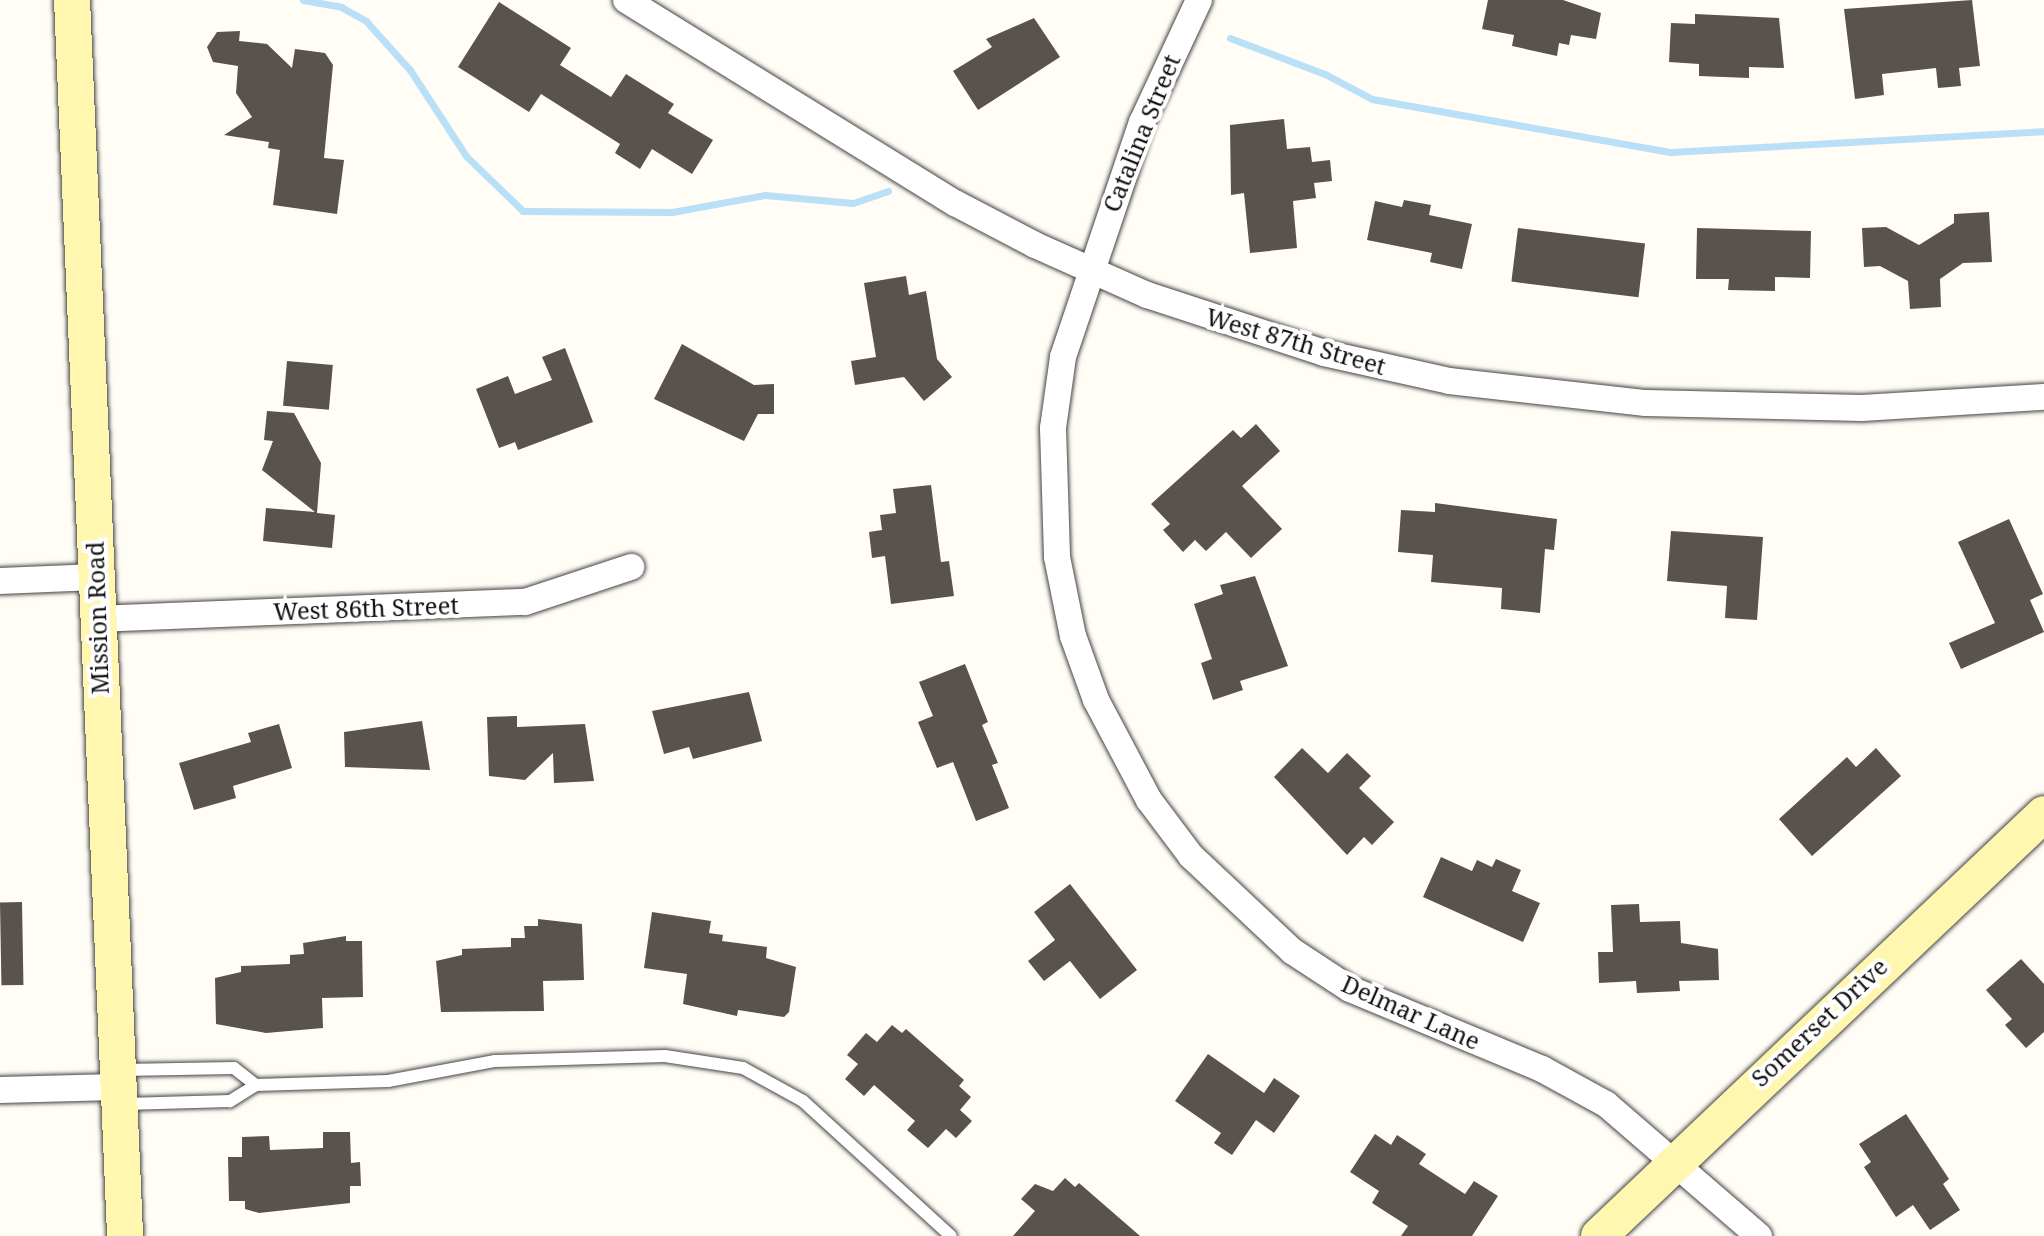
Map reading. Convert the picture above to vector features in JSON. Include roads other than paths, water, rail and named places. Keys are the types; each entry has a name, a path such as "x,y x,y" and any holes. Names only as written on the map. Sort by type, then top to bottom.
{"main road":[{"name":"Mission Road","path":"72,0 116,1087 125,1236"},
{"name":"Somerset Drive","path":"1599,1236 1674,1161 2039,827"}],"street":[{"name":"West 87th Street","path":"626,0 955,203 1089,269 1240,329 1324,353 1539,393 1782,408 2044,397"},
{"name":"Catalina Street","path":"1089,269 1142,122 1199,0"},
{"name":"Delmar Lane","path":"1089,269 1063,357 1053,428 1057,557 1073,636 1096,700 1149,800 1191,856 1292,951 1375,1001 1581,1090 1674,1161 1759,1236"},
{"name":"West 86th Street","path":"96,619 525,602 631,567"},
{"path":"0,581 95,577"},
{"path":"0,1090 116,1087"}],"lane":[{"path":"116,1087 230,1101 256,1085 346,1085 495,1061 650,1056 743,1068 803,1101 951,1236"},
{"path":"116,1087 234,1068 256,1085"}],"waterway":[{"path":"303,0 341,7 366,21 410,70 466,156 523,211 672,212 765,195 853,203 888,191"},
{"path":"1230,38 1325,74 1372,99 1671,152 2044,131"}]}
